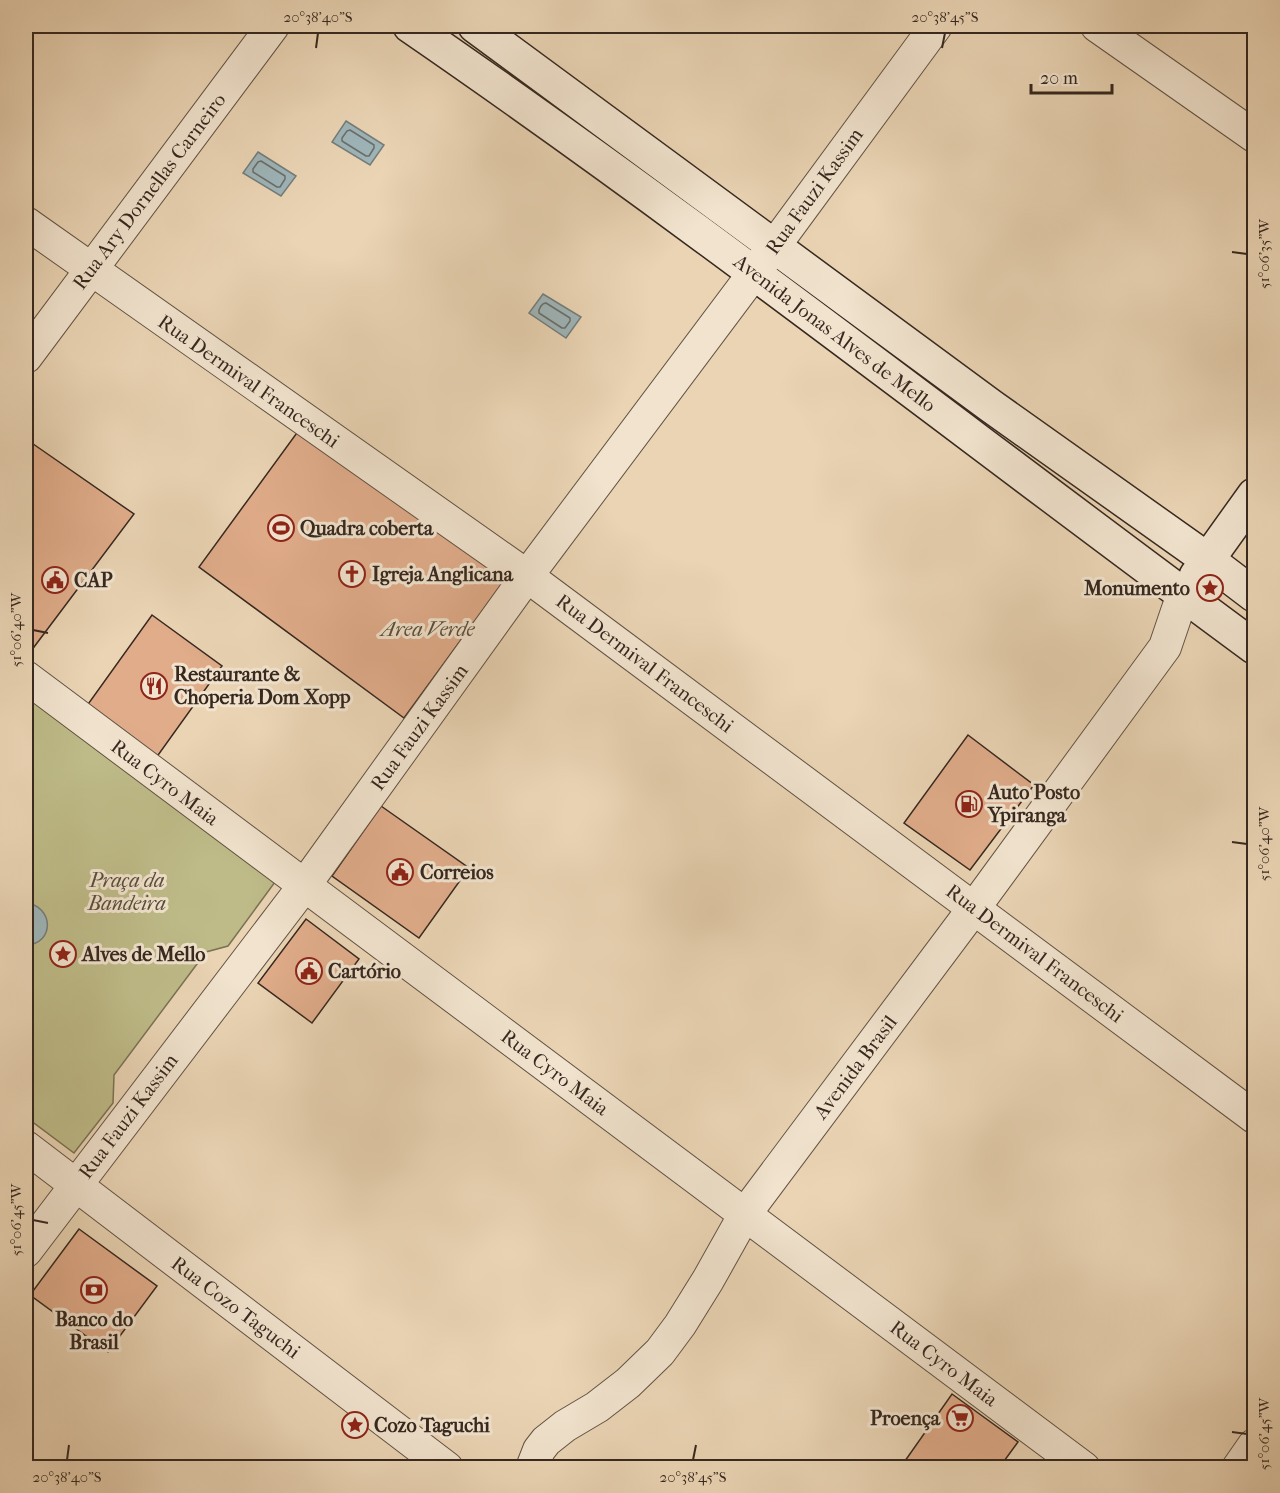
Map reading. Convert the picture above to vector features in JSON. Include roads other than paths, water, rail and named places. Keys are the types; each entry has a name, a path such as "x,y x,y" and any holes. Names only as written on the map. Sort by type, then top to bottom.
{"main road":[{"name":"Avenida Jonas Alves de Mello","path":"411,26 524,104 754,273 1254,647"},
{"name":"Avenida Jonas Alves de Mello","path":"475,26 991,406 1208,560 1250,580"},
{"name":"Avenida Brasil","path":"1183,594 1254,495"},
{"name":"Avenida Brasil","path":"1214,617 1250,580"}],"street":[{"name":"Rua Ary Dornellas Carneiro","path":"26,357 273,26"},
{"name":"Rua Fauzi Kassim","path":"26,1251 304,886 527,576 936,26"},
{"path":"1097,26 1254,136"},
{"name":"Rua Dermival Franceschi","path":"26,223 527,576 1254,1117"},
{"name":"Avenida Brasil","path":"532,1467 539,1450 546,1441 605,1401 628,1383 660,1352 680,1325 746,1214 1165,647 1183,594"},
{"name":"Avenida Brasil","path":"1165,647 1214,617"},
{"name":"Rua Cyro Maia","path":"26,677 1084,1467"},
{"name":"Rua Cozo Taguchi","path":"26,1147 447,1467"},
{"path":"1238,1467 1254,1445"}],"water":[{"path":"346,121 384,145 370,165 332,142"},
{"path":"258,152 296,176 281,196 243,173"},
{"path":"543,294 581,317 566,338 529,313"},
{"path":"26,903 42,911 47,925 42,938 26,945"}],"place":[{"name":"Quadra coberta","path":"281,528"},
{"name":"Igreja Anglicana","path":"352,574"},
{"name":"CAP","path":"55,580"},
{"name":"Monumento","path":"1210,588"},
{"name":"Restaurante & Choperia Dom Xopp","path":"154,686"},
{"name":"Auto Posto Ypiranga","path":"969,804"},
{"name":"Correios","path":"400,872"},
{"name":"Alves de Mello","path":"63,954"},
{"name":"Cartório","path":"309,971"},
{"name":"Banco do Brasil","path":"94,1290"},
{"name":"Proença","path":"960,1418"},
{"name":"Cozo Taguchi","path":"355,1425"}],"park label":[{"name":"Area Verde","path":"428,629"},
{"name":"Praça da Bandeira","path":"127,892"}]}
